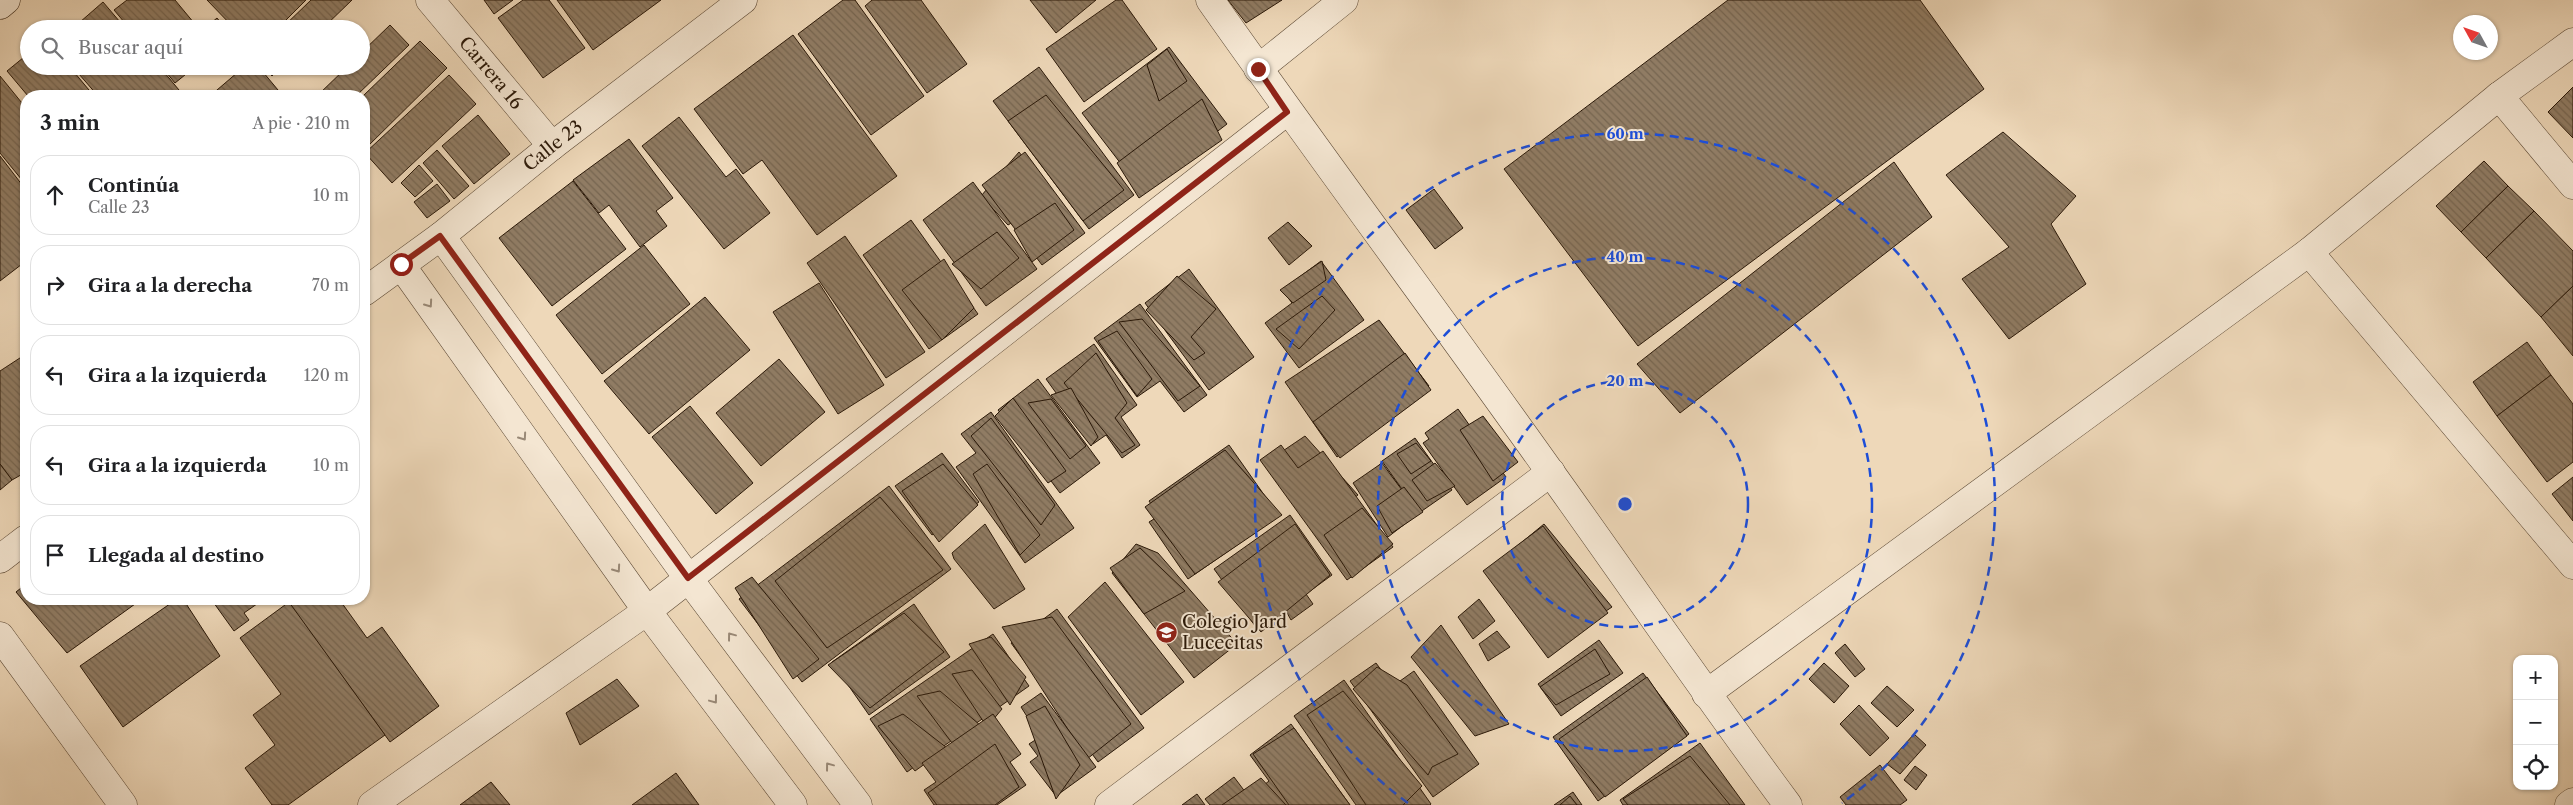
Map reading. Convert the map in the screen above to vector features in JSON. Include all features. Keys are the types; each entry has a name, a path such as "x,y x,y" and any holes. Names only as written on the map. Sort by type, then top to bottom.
{"street":[{"path":"0,4 6,0"},
{"name":"Carrera 16","path":"430,0 552,146"},
{"name":"Calle 23","path":"370,287 440,236 552,146 743,0"},
{"path":"1210,0 1287,112 1551,472 1706,694 1788,805"},
{"path":"1258,69 1344,0"},
{"path":"1706,694 2309,252 2499,96 2573,42"},
{"path":"2499,96 2573,185"},
{"path":"372,805 647,611 1287,112"},
{"path":"440,236 688,578 858,805"},
{"path":"2309,252 2573,566"},
{"path":"401,264 647,611 793,805"},
{"path":"1108,805 1551,472"},
{"path":"0,558 20,543"},
{"path":"0,636 124,805"},
{"path":"2569,805 2573,802"}],"building":[{"path":"127,0 175,0 192,20 122,20 114,10"},
{"path":"207,0 306,0 286,20 226,20"},
{"path":"311,0 352,0 331,20 290,20"},
{"path":"484,0 513,0 494,14"},
{"path":"523,0 549,0 585,48 543,78 498,18"},
{"path":"557,0 661,0 593,50"},
{"path":"843,0 855,0 924,96 871,135 798,34"},
{"path":"872,0 921,0 967,64 927,93 865,6"},
{"path":"1030,0 1096,0 1056,33"},
{"path":"1116,0 1122,0 1157,49 1084,102 1046,49"},
{"path":"1228,0 1282,0 1246,23"},
{"path":"1728,0 1920,0 1984,89 1638,346 1504,169"},
{"path":"103,2 118,20 82,20"},
{"path":"390,25 409,45 362,90 323,90 339,75 370,75 370,44"},
{"path":"793,35 897,176 817,235 762,160 743,174 694,109"},
{"path":"420,41 447,68 370,144 369,90"},
{"path":"1169,47 1227,124 1141,190 1082,113"},
{"path":"1167,49 1187,81 1159,101 1147,65"},
{"path":"20,60 20,75 76,75 89,90 23,90 7,71"},
{"path":"1039,67 1134,195 1089,229 993,101"},
{"path":"80,75 166,75 179,90 93,90"},
{"path":"168,75 185,75 175,83"},
{"path":"234,75 266,75 278,90 217,90"},
{"path":"449,75 476,104 392,183 370,159 370,148"},
{"path":"0,76 20,101 20,178 0,153"},
{"path":"2573,87 2573,138 2548,112"},
{"path":"1046,95 1124,190 1083,221 1008,121"},
{"path":"1202,99 1222,140 1139,198 1117,163"},
{"path":"478,115 510,154 474,184 442,146"},
{"path":"679,117 726,177 736,169 770,213 724,249 642,146"},
{"path":"2003,132 2076,196 2051,224 2086,284 2009,339 1962,279 2009,247 1946,175"},
{"path":"629,139 673,198 656,211 667,226 640,247 609,205 599,213 573,180"},
{"path":"437,150 469,186 454,199 423,163"},
{"path":"1019,152 1054,198 1008,225 981,196"},
{"path":"1025,152 1085,233 1042,265 982,185"},
{"path":"0,156 20,182 20,266 0,281"},
{"path":"2484,161 2508,186 2461,232 2436,206"},
{"path":"1894,162 1932,217 1680,413 1637,364"},
{"path":"419,165 433,181 415,197 401,183"},
{"path":"573,181 626,249 552,306 499,238"},
{"path":"973,182 1037,269 986,306 923,220"},
{"path":"437,184 450,201 427,218 414,202"},
{"path":"2508,186 2534,211 2486,258 2461,232"},
{"path":"1434,189 1463,228 1435,249 1406,210"},
{"path":"1055,203 1074,230 1032,262 1014,230"},
{"path":"2534,211 2573,251 2573,286 2541,317 2486,258"},
{"path":"911,220 978,314 929,349 863,255"},
{"path":"1288,222 1312,246 1289,265 1268,238"},
{"path":"997,232 1019,258 981,289 952,264"},
{"path":"845,236 925,352 886,378 807,263"},
{"path":"644,245 690,304 602,374 556,315"},
{"path":"944,259 974,308 942,340 902,290"},
{"path":"1321,261 1364,320 1299,368 1265,323 1292,303 1282,290"},
{"path":"1322,261 1326,280 1293,303 1280,290"},
{"path":"1189,269 1254,357 1209,390 1145,303"},
{"path":"1177,276 1216,309 1191,337 1205,353 1194,360 1146,310"},
{"path":"819,283 884,385 838,414 773,312"},
{"path":"2573,286 2573,356 2541,317"},
{"path":"1322,296 1335,310 1299,349 1276,329"},
{"path":"705,297 750,350 649,434 604,381"},
{"path":"1140,304 1207,395 1184,412 1160,381 1137,397 1094,338"},
{"path":"1142,319 1200,386 1178,401 1119,322"},
{"path":"1379,320 1429,386 1337,457 1285,382"},
{"path":"1117,331 1152,379 1137,396 1098,341"},
{"path":"2527,342 2551,375 2497,416 2473,382"},
{"path":"1094,344 1137,405 1121,417 1140,445 1122,458 1106,435 1093,444 1046,379"},
{"path":"1096,353 1127,403 1115,418 1135,445 1122,453 1064,383"},
{"path":"1405,353 1431,390 1340,458 1313,422"},
{"path":"20,358 20,475 12,480 0,464 0,371"},
{"path":"779,359 825,412 761,466 716,413"},
{"path":"2551,375 2573,404 2573,462 2547,482 2497,416"},
{"path":"1038,379 1100,463 1060,493 998,410"},
{"path":"1071,388 1098,437 1091,446 1051,395"},
{"path":"1013,398 1066,471 1048,483 995,416"},
{"path":"1051,399 1086,446 1070,459 1028,403"},
{"path":"690,406 753,483 716,514 652,437"},
{"path":"1458,409 1506,477 1467,505 1423,443 1429,439 1425,433"},
{"path":"991,412 1074,528 1025,563 956,467 976,453 961,434"},
{"path":"1483,416 1518,462 1493,481 1460,430"},
{"path":"991,418 1055,505 1041,525 971,436"},
{"path":"1305,436 1358,495 1315,528 1268,461"},
{"path":"1415,438 1452,490 1419,513 1382,461"},
{"path":"1416,443 1431,461 1411,474 1397,454"},
{"path":"1229,445 1279,516 1188,579 1149,522 1159,516 1149,501"},
{"path":"1281,445 1298,468 1323,451 1393,547 1347,580 1260,460"},
{"path":"1225,450 1282,515 1195,574 1145,507"},
{"path":"942,453 979,502 932,535 895,486"},
{"path":"1381,463 1399,486 1380,496 1368,476"},
{"path":"1382,463 1419,513 1388,537 1353,483"},
{"path":"1435,463 1455,486 1427,501 1412,480"},
{"path":"0,464 12,480 0,490"},
{"path":"943,464 978,505 939,542 902,491"},
{"path":"987,464 1040,535 1020,555 973,474"},
{"path":"2573,477 2573,521 2552,494"},
{"path":"889,486 951,569 802,682 739,599"},
{"path":"1404,487 1423,512 1392,533 1377,506"},
{"path":"880,497 943,570 827,648 775,581"},
{"path":"1362,508 1393,544 1352,578 1324,535"},
{"path":"1290,515 1332,575 1306,594 1313,604 1291,620 1286,611 1258,630 1214,569"},
{"path":"985,524 1025,589 994,609 954,559 952,553"},
{"path":"1295,524 1330,575 1261,632 1218,582"},
{"path":"1544,524 1612,607 1548,650 1493,566"},
{"path":"1543,526 1608,613 1548,658 1483,571"},
{"path":"1136,544 1158,553 1237,644 1194,678 1112,573"},
{"path":"1140,548 1185,591 1144,614 1110,568"},
{"path":"752,577 819,659 793,679 735,588"},
{"path":"1105,582 1184,682 1141,715 1068,617"},
{"path":"20,589 20,597 16,592"},
{"path":"1479,599 1495,621 1473,639 1458,617"},
{"path":"914,604 950,657 869,715 832,662"},
{"path":"27,605 134,605 67,653"},
{"path":"168,605 187,605 220,656 123,727 80,666"},
{"path":"215,605 255,605 244,613 249,620 234,631"},
{"path":"285,605 291,605 385,735 288,805 272,805 245,768 275,745 253,715 281,694 240,638"},
{"path":"290,605 343,605 367,638 382,627 439,706 390,742"},
{"path":"1057,609 1144,728 1098,762 1011,643"},
{"path":"904,613 944,652 870,708 828,665"},
{"path":"1052,617 1131,724 1087,759 1002,627"},
{"path":"1441,625 1509,724 1475,736 1411,657"},
{"path":"1497,631 1510,647 1488,661 1479,644"},
{"path":"993,634 1029,686 907,772 870,719"},
{"path":"991,637 1026,677 1010,705 969,644"},
{"path":"1599,640 1623,673 1561,716 1538,684"},
{"path":"1845,644 1865,669 1855,677 1835,653"},
{"path":"1595,649 1610,674 1556,705 1540,687"},
{"path":"1376,663 1393,686 1414,671 1479,764 1433,797 1350,681"},
{"path":"1824,663 1849,686 1834,703 1809,679"},
{"path":"1377,667 1407,685 1458,754 1432,767 1428,775 1353,689"},
{"path":"972,670 1002,709 987,727 952,674"},
{"path":"1643,673 1689,734 1598,801 1553,737"},
{"path":"1647,677 1687,736 1605,797 1559,739"},
{"path":"617,679 639,706 580,745 566,713"},
{"path":"1344,680 1430,805 1356,805 1294,716"},
{"path":"1887,686 1914,710 1897,727 1871,703"},
{"path":"940,691 980,725 952,743 917,696"},
{"path":"1343,691 1422,786 1403,805 1366,805 1307,715"},
{"path":"1041,693 1096,767 1056,796 1030,762 1038,756 1029,744 1040,737 1021,707"},
{"path":"1859,705 1889,738 1870,756 1840,724"},
{"path":"1045,706 1080,765 1056,799 1026,716"},
{"path":"903,714 947,748 915,771 878,726"},
{"path":"993,714 1021,754 1010,762 1026,785 997,805 934,805 924,790 936,782 922,763"},
{"path":"1291,724 1350,805 1210,805 1205,799 1234,777 1249,797 1269,781 1250,755"},
{"path":"1294,728 1350,805 1289,805 1253,754"},
{"path":"1914,734 1926,745 1900,774 1887,764"},
{"path":"1700,743 1745,805 1623,805 1620,800"},
{"path":"995,744 1019,787 995,805 937,805 928,793"},
{"path":"1690,756 1730,805 1628,805 1623,799"},
{"path":"1880,765 1907,800 1900,805 1846,805 1840,797"},
{"path":"1915,766 1927,775 1916,790 1904,780"},
{"path":"676,773 699,805 632,805"},
{"path":"1261,778 1286,805 1222,805"},
{"path":"491,782 510,805 460,805"},
{"path":"1573,792 1582,805 1554,805"},
{"path":"1197,794 1205,805 1182,805"},
{"path":"1570,796 1577,805 1560,805"}],"place":[{"name":"Colegio Jard Lucecitas","path":"1166,632"}],"route":[{"path":"401,264 440,236 688,578 1287,112 1258,69"}]}
